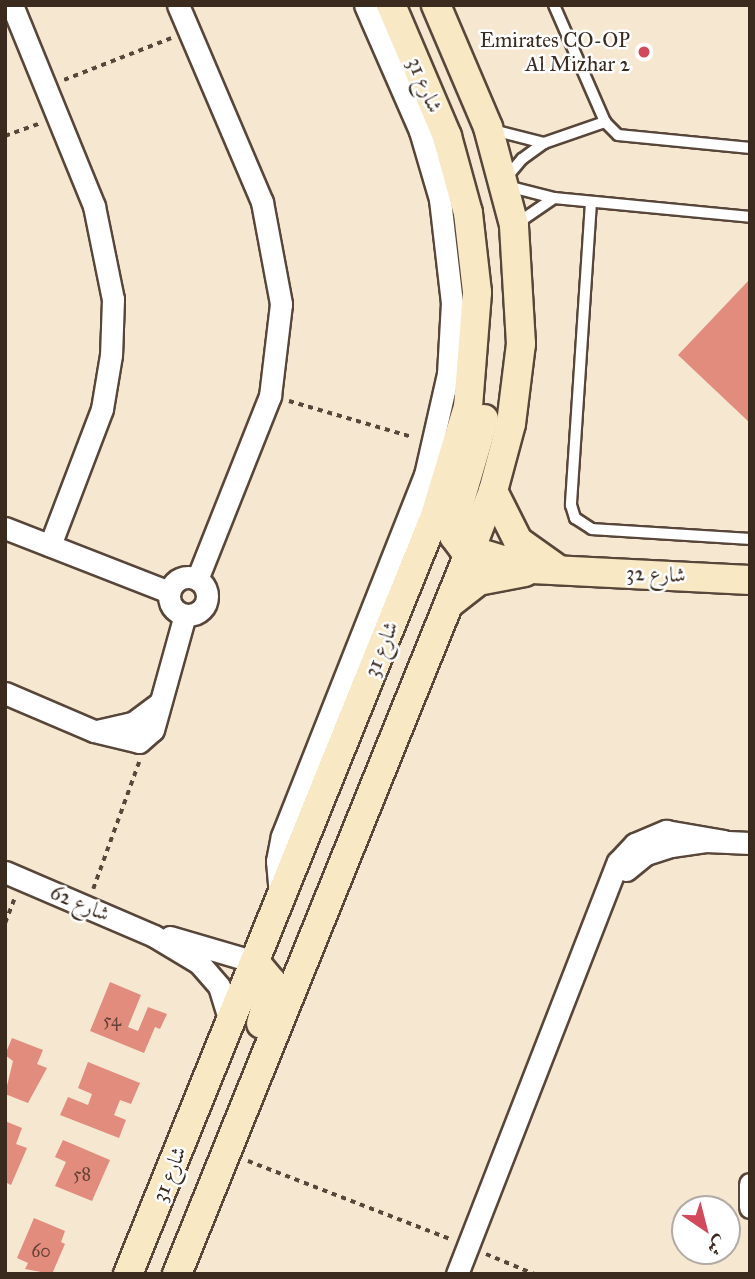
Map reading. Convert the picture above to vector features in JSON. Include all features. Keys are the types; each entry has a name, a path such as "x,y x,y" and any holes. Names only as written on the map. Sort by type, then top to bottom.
{"street":[{"path":"12,5 47,87 104,238 113,327 102,409 50,545"},
{"path":"178,5 269,229 281,304 270,396 197,579"},
{"path":"281,898 277,861 286,824 435,443 451,339 446,233 419,131 365,5"},
{"name":"شارع 31","path":"128,1274 451,469 474,369 477,292 459,175 391,5"},
{"name":"شارع 31","path":"177,1274 470,551 493,491 511,424 520,358 522,304 514,225 488,127 436,5"},
{"path":"470,551 458,542 453,528 482,431 493,360 490,325 477,292"},
{"path":"493,491 518,541 562,570"},
{"path":"5,528 169,592"},
{"name":"شارع 32","path":"470,551 524,568 750,580"},
{"path":"448,605 467,587 490,576 562,570"},
{"path":"185,615 170,604 169,592 177,580 197,579"},
{"path":"185,615 200,611 208,598 197,579"},
{"path":"5,693 94,731 139,742 153,730 185,615"},
{"path":"94,731 133,723 160,703"},
{"path":"457,1274 600,908 625,872 646,855 689,843 724,841 750,844"},
{"name":"شارع 62","path":"5,872 154,936 207,970 219,986 230,1023"},
{"name":"شارع 62","path":"154,936 255,962"},
{"path":"245,1105 253,1051 272,991 269,974 255,962"},
{"path":"750,1184 750,1207"}],"lane":[{"path":"554,5 605,122 628,139 750,148"},
{"path":"605,122 544,143 522,159 505,183 554,198 750,217"},
{"path":"488,127 515,138 544,143"},
{"path":"514,225 554,198"},
{"path":"592,202 571,505 575,518 592,529 750,538"}],"path":[{"path":"47,87 189,31"},
{"path":"5,136 58,116"},
{"path":"270,396 435,443"},
{"path":"87,906 138,769 139,742"},
{"path":"226,1153 534,1274"}],"building":[{"path":"750,279 750,423 678,355"},
{"path":"110,982 141,995 128,1027 138,1031 148,1007 167,1014 160,1029 155,1027 144,1053 90,1031"},
{"path":"12,1038 43,1050 37,1064 47,1068 28,1103 5,1094 13,1061 5,1055"},
{"path":"88,1062 140,1083 131,1104 120,1100 114,1115 126,1120 119,1138 60,1115 68,1097 88,1105 92,1094 78,1088"},
{"path":"5,1121 22,1128 16,1144 27,1148 11,1185 5,1182"},
{"path":"63,1140 110,1160 92,1201 55,1186 66,1162 55,1157"},
{"path":"34,1218 65,1231 61,1242 65,1244 52,1274 25,1269 28,1263 17,1258"}],"place":[{"name":"Emirates CO-OP Al Mizhar 2","path":"644,52"}]}
